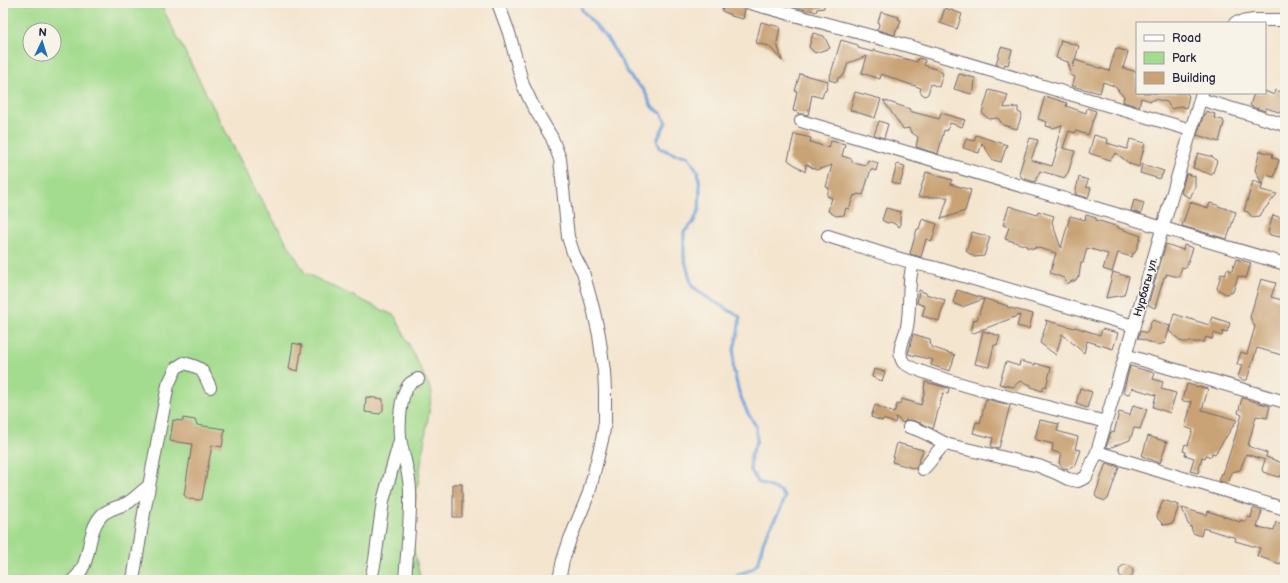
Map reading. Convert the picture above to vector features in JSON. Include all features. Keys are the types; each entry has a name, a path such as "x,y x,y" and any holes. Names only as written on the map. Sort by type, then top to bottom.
{"street":[{"path":"498,3 509,32 523,85 532,104 552,138 560,159 568,237 574,255 583,272 593,308 599,335 604,371 606,391 605,422 602,440 589,493 570,539 563,560 559,580"},
{"path":"750,3 908,46 1191,130"},
{"path":"1241,22 1254,20 1285,20"},
{"path":"1201,96 1285,125"},
{"name":"Нурбагы ул.","path":"945,444 1039,466 1073,481 1078,481 1084,478 1097,452 1201,96"},
{"path":"801,121 1285,264"},
{"path":"828,236 913,263 936,268 1134,326"},
{"path":"913,263 909,283 910,302 908,321 900,351 902,361 906,365 952,381 1106,422"},
{"path":"1125,355 1285,402"},
{"path":"133,580 168,385 173,372 184,363 194,366 203,371 210,387"},
{"path":"405,580 410,505 410,479 400,437 400,422 404,392 408,385 418,379"},
{"path":"909,427 915,428 945,444"},
{"path":"371,580 383,501 400,437"},
{"path":"923,469 939,448 945,444"},
{"path":"1097,452 1285,509"},
{"path":"73,580 84,567 92,531 102,515 129,502 149,486"}],"green space":[{"path":"3,3 160,3 256,191 305,273 395,316 432,392 410,535 421,580 3,580"}],"building":[{"path":"787,3 824,3 824,8 817,9 816,12 795,7"},
{"path":"723,4 745,9 743,19 731,16 722,11"},
{"path":"945,8 962,14 957,29 940,23"},
{"path":"881,12 899,17 898,19 901,20 898,29 896,29 895,35 877,30"},
{"path":"761,22 780,27 777,43 782,61 769,46 756,43"},
{"path":"813,33 824,36 830,48 815,53 809,47"},
{"path":"841,40 858,45 858,48 873,52 873,50 917,62 918,58 925,60 924,65 943,73 939,87 931,84 928,94 925,96 920,91 921,88 881,74 880,79 862,73 867,56 848,63 844,75 838,78 837,82 829,80"},
{"path":"1061,40 1079,46 1075,60 1109,71 1116,48 1128,52 1123,68 1136,72 1136,94 1188,94 1189,96 1186,108 1181,106 1172,109 1167,102 1155,99 1151,101 1141,98 1139,107 1123,102 1124,96 1114,86 1103,82 1100,93 1072,86 1075,77 1070,75 1071,73 1068,62 1056,58"},
{"path":"1001,47 1012,50 1008,65 1005,64 1004,67 996,64"},
{"path":"800,74 828,81 826,91 824,91 822,98 812,95 808,115 798,114 798,112 793,111 797,91 795,91"},
{"path":"959,74 975,78 974,90 971,94 954,89"},
{"path":"989,90 1008,95 1004,108 1018,107 1018,112 1022,114 1017,129 1003,125 998,118 989,119 982,113"},
{"path":"1275,90 1285,93 1285,114 1266,108 1265,111 1250,105 1254,94 1266,94 1266,91 1274,95"},
{"path":"855,92 881,99 875,118 850,110"},
{"path":"1045,96 1067,103 1066,106 1086,113 1087,108 1096,111 1088,135 1076,131 1075,133 1069,131 1063,148 1075,151 1065,178 1040,171 1035,182 1022,178 1019,173 1030,138 1038,140 1031,160 1052,166 1058,147 1056,146 1062,125 1053,128 1046,126 1047,122 1038,119"},
{"path":"883,100 910,109 909,111 939,119 941,113 965,120 962,127 950,123 947,131 944,130 938,154 916,147 918,137 911,132 909,128 903,129"},
{"path":"1206,111 1215,114 1214,118 1223,120 1224,123 1219,142 1197,135"},
{"path":"879,121 888,124 884,138 874,135"},
{"path":"794,134 811,138 810,142 829,148 831,141 845,144 842,156 852,159 852,162 866,165 868,160 878,163 876,171 871,169 863,195 854,195 849,209 846,208 844,215 836,216 828,211 832,198 827,196 829,188 826,187 832,165 816,170 806,164 805,172 788,160"},
{"path":"976,135 1007,145 1001,162 993,160 982,143 979,153 963,148 966,139 974,141"},
{"path":"1094,135 1108,139 1107,143 1127,149 1130,139 1145,143 1139,167 1130,164 1116,153 1110,160 1089,153"},
{"path":"1260,151 1273,154 1272,157 1279,160 1274,177 1265,175 1261,190 1277,194 1259,216 1252,217 1248,212 1244,211 1253,181 1262,184 1255,170"},
{"path":"1198,153 1213,157 1217,161 1212,175 1193,168"},
{"path":"897,164 905,166 900,185 892,182"},
{"path":"1142,164 1164,171 1160,179 1140,173"},
{"path":"926,172 952,180 950,184 971,190 965,211 941,219 948,197 918,197"},
{"path":"1186,174 1195,176 1195,187 1190,198 1181,193"},
{"path":"1079,177 1088,180 1086,187 1091,188 1088,198 1075,194"},
{"path":"1134,200 1144,203 1141,214 1131,211"},
{"path":"1190,202 1208,208 1210,203 1236,212 1227,239 1182,226"},
{"path":"1009,206 1037,215 1038,211 1054,216 1052,222 1061,248 1070,216 1085,220 1086,215 1141,236 1132,257 1118,253 1112,272 1103,269 1108,254 1087,248 1083,263 1081,263 1079,276 1075,281 1067,284 1064,278 1050,273 1056,253 1035,247 1035,249 1026,247 1027,246 1005,239 1009,227 1003,225"},
{"path":"886,208 901,212 900,227 891,222 887,223 882,220"},
{"path":"1273,215 1285,219 1285,238 1270,235 1268,232"},
{"path":"922,219 937,224 932,241 926,239 921,257 910,254 917,229 919,229"},
{"path":"972,232 990,237 984,256 974,257 966,251"},
{"path":"1166,244 1183,250 1184,245 1193,248 1186,268 1182,267 1179,277 1166,274 1166,277 1164,277 1155,308 1148,305"},
{"path":"1236,259 1251,263 1246,278 1238,276 1233,292 1226,294 1217,289 1221,274 1225,275 1227,269 1232,271"},
{"path":"1113,272 1129,277 1124,295 1106,298"},
{"path":"1261,279 1276,283 1271,297 1285,301 1285,321 1281,335 1285,336 1285,356 1257,348 1247,380 1242,380 1238,377 1242,365 1237,364 1241,352 1247,354 1255,327 1250,317"},
{"path":"919,290 926,294 945,300 939,321 922,316 925,306 917,303"},
{"path":"957,290 1033,314 1029,329 1017,326 1020,315 971,334 974,319 977,320 984,299 962,307 953,302"},
{"path":"1174,314 1209,325 1212,317 1230,323 1227,332 1223,331 1222,336 1214,333 1212,339 1206,337 1204,342 1182,342 1169,331"},
{"path":"1045,320 1100,335 1102,329 1118,333 1113,349 1087,341 1084,353 1062,334 1056,355 1040,343 1047,322"},
{"path":"1152,320 1170,326 1165,343 1158,345 1138,338 1140,331 1147,333"},
{"path":"983,331 1000,336 997,345 994,345 989,367 975,364"},
{"path":"913,334 930,339 931,347 955,355 950,371 931,365 933,360 908,354"},
{"path":"293,343 302,345 298,371 289,369"},
{"path":"1020,361 1035,365 1035,363 1051,368 1046,387 1044,386 1042,391 1020,381 1013,387 999,384 1006,362 1019,366"},
{"path":"1130,366 1155,373 1153,379 1163,382 1161,389 1176,393 1170,413 1153,407 1156,395 1132,388 1129,394 1123,393"},
{"path":"874,369 885,372 882,381 872,377"},
{"path":"925,382 949,388 948,394 943,393 933,429 911,420 906,420 903,423 896,417 895,423 883,419 882,421 871,417 875,405 894,413 897,404 899,405 902,399 921,405 925,390"},
{"path":"1187,384 1208,389 1202,410 1237,420 1215,454 1212,453 1211,457 1206,455 1205,458 1202,457 1198,473 1190,471 1194,458 1185,455 1186,452 1183,451 1185,444 1188,445 1193,430 1185,427 1192,402 1182,401"},
{"path":"1080,388 1092,392 1087,408 1076,404"},
{"path":"366,397 383,399 383,410 380,414 365,412"},
{"path":"1242,398 1270,406 1267,418 1256,416 1248,446 1267,453 1266,457 1285,464 1285,474 1278,477 1263,472 1262,469 1265,460 1246,454 1240,470 1232,472 1228,484 1219,481 1222,473 1223,474 1242,415 1238,413"},
{"path":"986,399 1010,405 999,448 991,447 993,438 973,433 976,422 980,423"},
{"path":"1133,405 1147,409 1140,429 1134,428 1130,440 1109,448 1106,447 1111,432 1114,433 1119,412 1130,415"},
{"path":"183,418 195,420 197,425 225,429 222,447 212,445 202,499 200,500 188,499 184,495 192,444 170,441 173,420 183,421"},
{"path":"1040,420 1059,424 1057,431 1078,437 1075,449 1081,450 1075,467 1072,466 1069,469 1063,468 1059,463 1062,454 1052,451 1053,444 1037,440 1035,438"},
{"path":"1148,436 1167,442 1160,463 1142,456"},
{"path":"897,443 923,450 916,469 892,462"},
{"path":"1106,463 1119,467 1108,499 1105,501 1097,498 1095,495"},
{"path":"453,484 462,484 462,517 453,517"},
{"path":"1163,500 1179,505 1173,523 1164,525 1158,519 1157,516"},
{"path":"1182,508 1207,515 1208,511 1240,522 1241,520 1246,522 1248,517 1251,518 1253,508 1262,511 1257,527 1274,530 1276,521 1285,529 1285,552 1280,564 1257,556 1260,548 1235,541 1236,538 1203,528 1201,536 1193,533"},
{"path":"1123,565 1129,565 1133,569 1133,575 1129,579 1123,579 1119,575 1119,569"}],"waterway":[{"path":"581,3 582,10 608,40 632,79 644,90 652,107 661,113 666,122 657,140 660,148 674,154 688,156 698,172 700,189 699,210 693,223 684,232 684,257 692,286 708,298 740,317 734,350 733,368 739,392 747,412 756,426 757,441 751,455 750,469 758,482 780,491 785,497 781,509 765,537 758,562 751,570 738,574 734,580"}]}
